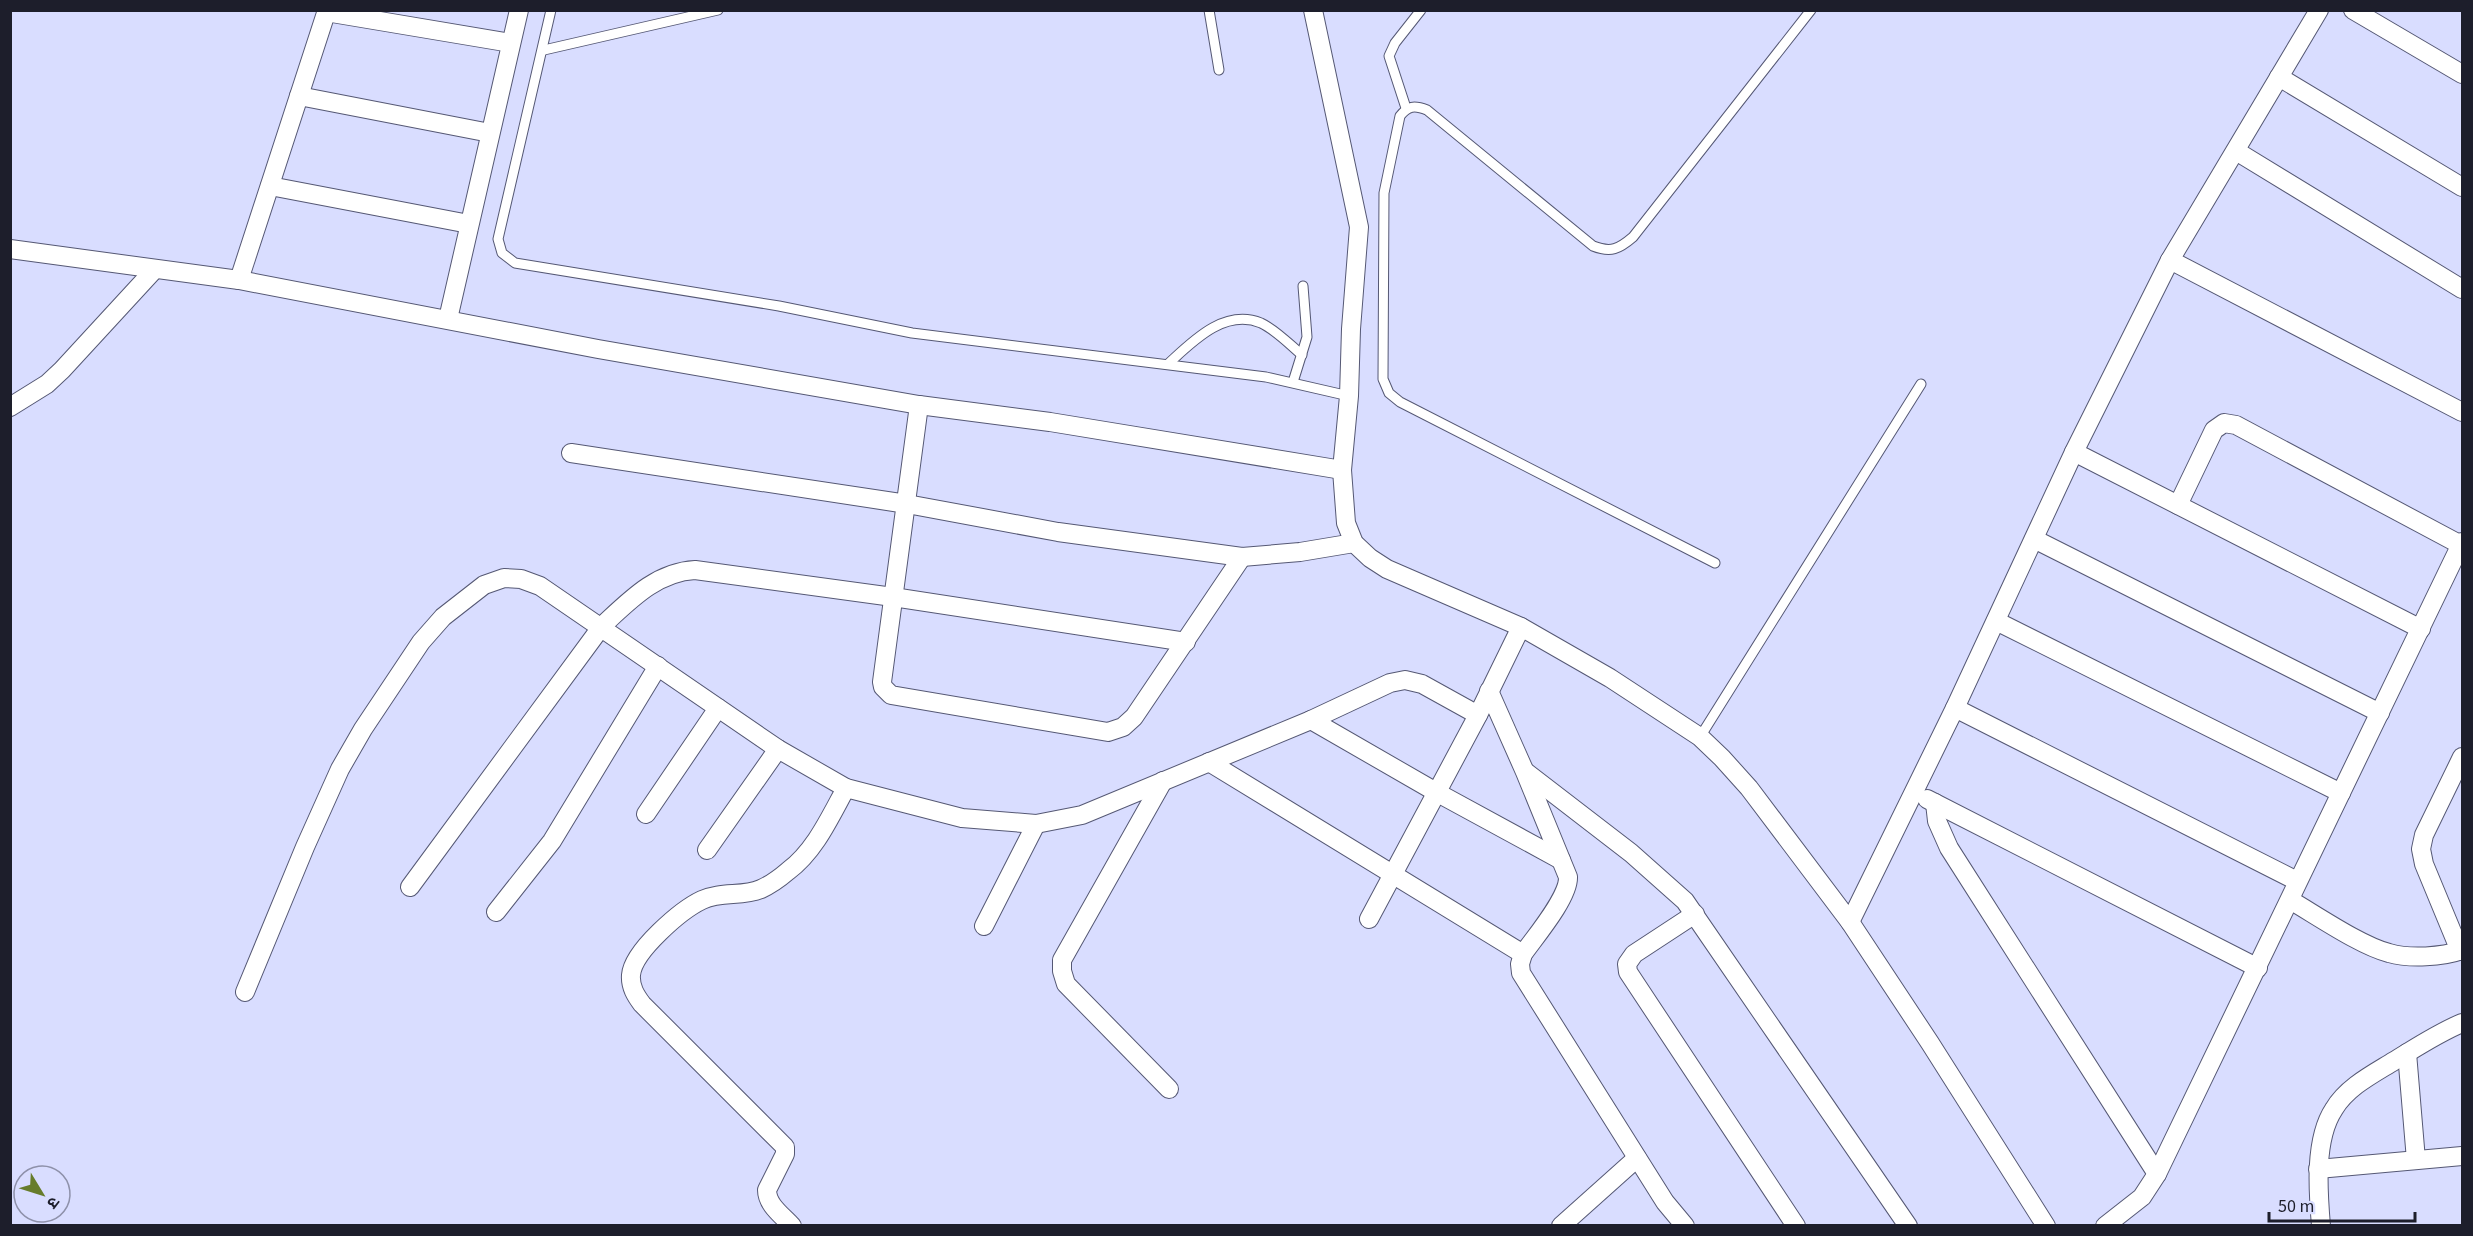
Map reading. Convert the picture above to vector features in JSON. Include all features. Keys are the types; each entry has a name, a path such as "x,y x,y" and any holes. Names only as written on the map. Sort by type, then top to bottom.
{"street":[{"path":"447,319 519,10"},
{"path":"1313,10 1359,227 1351,329 1349,396 1342,470 1346,523 1354,543 1370,558 1387,569 1610,678 1700,737 1749,788 1850,922 2046,1226"},
{"path":"1850,922 1915,793 2074,452 2170,260 2319,10"},
{"path":"2352,10 2463,74"},
{"path":"239,280 326,11 511,43"},
{"path":"2279,77 2463,187"},
{"path":"299,96 490,133"},
{"path":"2236,151 2463,289"},
{"path":"270,186 469,224"},
{"path":"10,249 239,280 598,349 919,405 1050,422 1342,470"},
{"path":"2170,260 2463,412"},
{"path":"10,407 46,384 62,370 155,269"},
{"path":"919,405 882,682 883,687 891,695 1108,732 1123,727 1134,717 1242,556"},
{"path":"2105,1226 2142,1197 2157,1174 2462,544 2236,425 2224,423 2214,430 2178,505"},
{"path":"2074,452 2421,628"},
{"path":"571,453 907,504 1058,532 1242,556 1300,552 1354,543"},
{"path":"2034,539 2380,713"},
{"path":"410,887 602,626 640,591 669,574 695,570 893,597 1186,642"},
{"path":"245,992 305,847 340,769 363,729 422,642 443,617 484,585 504,578 521,579 540,586 602,626 778,748 846,789 962,818 1036,824 1082,815 1311,720 1390,683 1405,680 1422,684 1478,715"},
{"path":"1996,621 2341,794"},
{"path":"1369,919 1478,715 1518,633"},
{"path":"496,912 552,841 658,666"},
{"path":"1489,691 1568,877 1566,890 1523,954 1520,964 1524,980 1665,1202 1685,1226"},
{"path":"646,814 718,708"},
{"path":"1955,708 2297,881"},
{"path":"1311,720 1561,860"},
{"path":"707,850 778,748"},
{"path":"2290,900 2373,947 2390,954 2441,956 2461,950 2424,864 2421,849 2424,835 2463,758"},
{"path":"1209,762 1523,954"},
{"path":"1525,772 1631,853 1684,901 1695,914 1908,1226"},
{"path":"1163,781 1062,960 1062,971 1066,984 1169,1089"},
{"path":"792,1226 767,1196 767,1190 785,1154 784,1147 642,1004 631,983 631,973 637,959 648,945 676,918 702,900 718,895 760,889 789,871 813,846 846,789"},
{"path":"1915,793 2258,968"},
{"path":"1935,803 1937,822 1949,849 2157,1174"},
{"path":"984,926 1036,824"},
{"path":"1695,914 1634,954 1627,964 1628,972 1796,1226"},
{"path":"2321,1226 2318,1169 2327,1123 2334,1108 2365,1079 2463,1023"},
{"path":"2407,1053 2416,1160"},
{"path":"2318,1169 2463,1156"},
{"path":"1561,1226 1637,1158"}],"lane":[{"path":"551,10 544,50 498,239 502,254 515,263 779,306 912,333 1168,364 1293,382 1349,396"},
{"path":"544,50 718,10"},
{"path":"1209,10 1219,70"},
{"path":"1406,108 1389,56 1395,43 1421,10"},
{"path":"1715,563 1400,402 1389,393 1383,379 1384,193 1400,116 1406,108 1416,105 1427,110 1593,246 1606,251 1619,249 1633,237 1811,10"},
{"path":"1293,382 1308,327 1303,286"},
{"path":"1168,364 1206,331 1242,320 1253,321 1271,329 1302,355"},
{"path":"1700,737 1921,384"}]}
